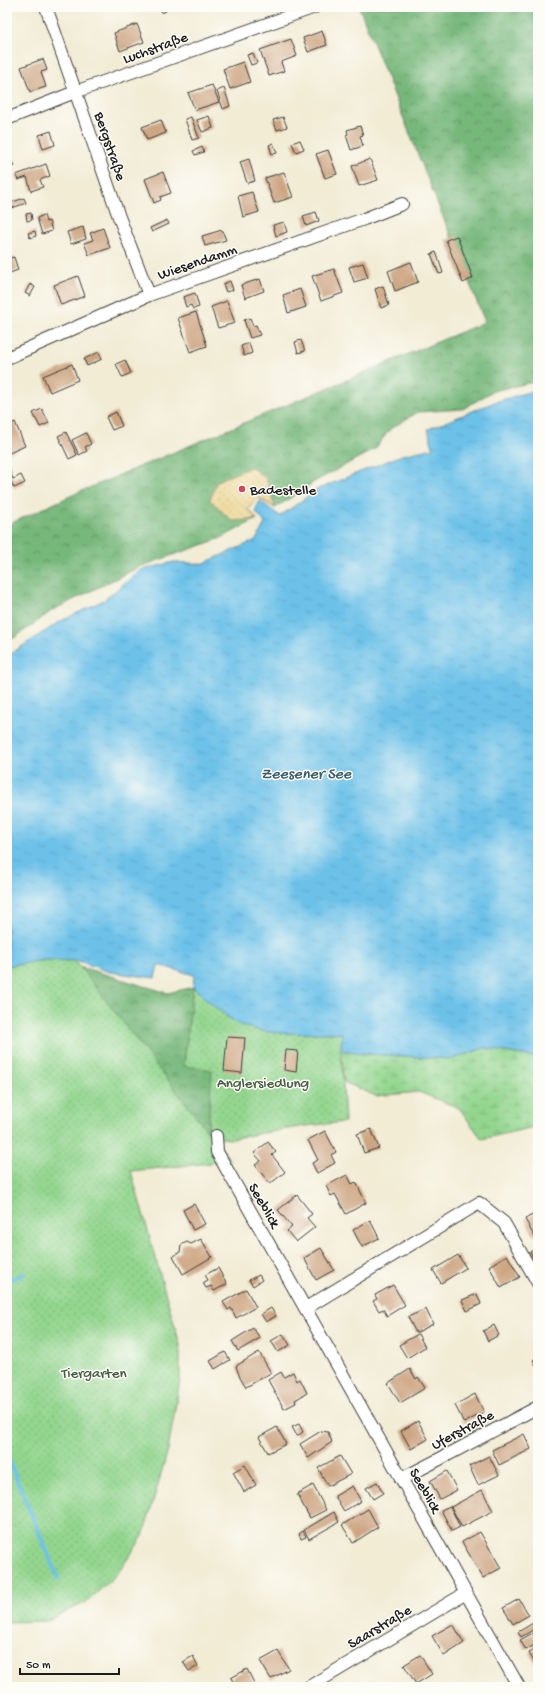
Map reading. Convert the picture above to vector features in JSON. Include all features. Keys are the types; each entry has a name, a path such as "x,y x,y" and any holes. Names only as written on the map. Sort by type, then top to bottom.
{"street":[{"name":"Bergstraße","path":"46,7 119,217 149,295"},
{"name":"Luchstraße","path":"7,119 75,92 315,7"},
{"name":"Wiesendamm","path":"7,358 149,295 364,219 402,204"},
{"name":"Seeblick","path":"216,1136 217,1152 519,1687"},
{"path":"306,1308 479,1203 504,1223 538,1283"},
{"name":"Uferstraße","path":"401,1478 538,1407"},
{"name":"Saarstraße","path":"309,1687 466,1593"}],"green space":[{"path":"359,7 538,7 538,381 493,391 463,409 418,412 390,429 375,449 314,482 275,508 257,497 248,509 257,519 219,539 139,567 53,610 7,643 7,525 79,492 485,322"},
{"name":"Tiergarten","path":"7,873 208,1132 212,1070 184,1066 193,987 238,1023 315,1032 343,1033 341,1050 345,1122 305,1126 229,1139 212,1136 231,1161 131,1171 180,1345 180,1380 168,1450 143,1536 118,1573 87,1602 46,1621 7,1622"},
{"path":"74,965 168,993 193,987 184,1065 213,1070 209,1135 130,1171 180,1345 7,974"},
{"path":"484,1048 538,1058 538,1126 482,1139 459,1108 419,1092 376,1096 344,1082 341,1050 368,1054 452,1059"}],"sand":[{"name":"Badestelle","path":"251,467 266,478 275,508 258,497 248,509 257,519 232,521 210,500 217,481"}],"water":[{"name":"Zeesener See","path":"538,389 538,1058 484,1048 452,1059 368,1054 341,1050 342,1033 277,1033 251,1028 239,1024 228,1017 193,987 194,975 158,965 155,978 109,972 79,961 44,960 7,966 7,656 61,621 104,600 141,570 174,562 202,564 256,540 265,523 255,511 260,501 280,516 318,489 402,455 433,448 428,429 495,402"}],"building":[{"path":"160,7 168,7 166,11 162,13"},
{"path":"137,24 144,42 120,51 114,33"},
{"path":"322,31 327,45 308,52 303,38"},
{"path":"291,39 297,56 281,62 284,71 269,76 260,50"},
{"path":"253,53 257,63 251,65 247,55"},
{"path":"43,59 47,70 41,72 46,87 30,92 21,67"},
{"path":"243,62 250,82 230,89 223,69"},
{"path":"212,85 219,102 195,110 188,93"},
{"path":"224,88 230,106 223,109 217,91"},
{"path":"209,116 213,128 202,132 197,120"},
{"path":"191,117 199,138 192,140 185,119"},
{"path":"283,117 287,127 277,130 273,120"},
{"path":"161,120 166,133 147,140 142,127"},
{"path":"360,126 363,135 360,136 363,146 351,150 346,135 348,134 347,130"},
{"path":"51,131 55,145 43,149 39,135"},
{"path":"300,140 304,149 296,152 292,143"},
{"path":"273,143 277,153 272,154 269,145"},
{"path":"202,147 204,152 195,155 193,151"},
{"path":"328,150 337,174 325,178 316,154"},
{"path":"249,159 255,181 247,183 240,162"},
{"path":"370,159 378,180 359,186 352,166"},
{"path":"11,160 14,166 7,168 7,161"},
{"path":"46,164 50,176 40,180 43,187 31,191 27,177 18,180 16,175"},
{"path":"163,172 171,193 160,197 161,200 154,203 145,179"},
{"path":"284,172 293,197 274,203 265,178"},
{"path":"252,192 259,212 243,217 238,196"},
{"path":"24,198 26,203 12,208 10,203"},
{"path":"316,212 319,221 306,226 303,216"},
{"path":"31,213 32,220 27,221 26,214"},
{"path":"44,215 46,222 49,221 52,231 42,234 37,218"},
{"path":"167,220 169,224 152,232 150,228"},
{"path":"284,222 287,232 276,236 273,225"},
{"path":"83,227 86,239 71,244 67,232"},
{"path":"103,228 110,248 89,255 84,243 93,240 90,233"},
{"path":"222,230 226,240 205,246 202,236"},
{"path":"35,231 36,236 30,238 28,233"},
{"path":"457,236 473,278 463,283 446,240"},
{"path":"436,252 443,273 439,274 431,254"},
{"path":"14,257 18,270 7,274 7,259"},
{"path":"411,262 418,282 395,291 388,271"},
{"path":"363,263 368,278 354,282 349,267"},
{"path":"334,269 343,293 321,301 312,276"},
{"path":"78,276 85,296 61,305 54,285"},
{"path":"260,279 264,291 245,298 241,285"},
{"path":"230,281 233,290 226,292 223,284"},
{"path":"30,284 35,287 30,296 25,293"},
{"path":"383,286 389,305 381,308 375,289"},
{"path":"300,289 306,307 288,313 283,295"},
{"path":"195,293 199,307 193,309 191,305 186,307 183,297"},
{"path":"227,301 235,323 218,328 211,307"},
{"path":"196,312 207,346 190,352 178,318"},
{"path":"250,318 253,326 256,325 260,335 250,338 244,320"},
{"path":"301,340 305,351 298,353 295,342"},
{"path":"249,343 252,353 244,356 241,346"},
{"path":"99,352 102,359 87,366 84,359"},
{"path":"125,360 131,373 122,377 116,364"},
{"path":"72,364 78,380 50,392 43,376"},
{"path":"42,409 49,423 40,427 33,413"},
{"path":"116,412 122,426 112,430 106,417"},
{"path":"15,422 25,446 7,454 7,426"},
{"path":"66,432 77,455 69,459 58,436"},
{"path":"86,433 91,444 85,447 87,451 79,455 72,440"},
{"path":"9,469 13,479 21,475 25,483 14,488 7,474 7,470"},
{"path":"227,1037 245,1038 242,1073 224,1071"},
{"path":"286,1050 298,1051 296,1072 284,1070"},
{"path":"371,1129 379,1148 364,1153 357,1134"},
{"path":"325,1131 336,1152 331,1155 335,1163 317,1173 312,1163 318,1160 308,1140"},
{"path":"268,1142 276,1152 272,1155 285,1172 270,1184 255,1165 261,1161 254,1153"},
{"path":"347,1175 352,1184 356,1182 366,1203 346,1214 335,1194 331,1196 326,1186"},
{"path":"297,1195 312,1214 307,1218 315,1227 296,1242 287,1231 292,1227 278,1210"},
{"path":"194,1204 205,1224 193,1230 183,1210"},
{"path":"538,1212 538,1233 534,1236 525,1219"},
{"path":"370,1220 379,1238 362,1247 353,1230"},
{"path":"201,1239 212,1257 183,1274 173,1256 180,1252 181,1245 187,1242 191,1244"},
{"path":"538,1247 538,1263 537,1264 530,1252"},
{"path":"321,1248 334,1270 316,1280 304,1258"},
{"path":"458,1255 466,1268 441,1283 433,1270"},
{"path":"507,1255 520,1277 501,1288 489,1266"},
{"path":"218,1268 227,1284 214,1291 211,1286 206,1288 203,1283 208,1280 205,1275"},
{"path":"259,1275 262,1280 253,1286 249,1280"},
{"path":"393,1285 405,1305 387,1316 383,1309 379,1311 373,1301 377,1299 375,1295"},
{"path":"246,1289 256,1307 236,1318 231,1308 228,1310 223,1302"},
{"path":"477,1294 481,1304 467,1311 462,1300"},
{"path":"271,1308 276,1316 266,1322 261,1314"},
{"path":"426,1309 433,1324 416,1333 408,1317"},
{"path":"494,1325 499,1335 488,1341 483,1331"},
{"path":"253,1328 260,1338 238,1351 232,1341"},
{"path":"283,1334 290,1345 278,1352 271,1341"},
{"path":"418,1334 425,1347 407,1358 399,1345"},
{"path":"225,1352 230,1360 215,1369 210,1361"},
{"path":"259,1352 271,1373 246,1387 236,1366"},
{"path":"538,1357 538,1367 537,1368 533,1360"},
{"path":"410,1369 416,1379 418,1377 425,1388 400,1403 388,1383"},
{"path":"281,1372 284,1377 293,1372 297,1381 300,1379 307,1393 295,1400 296,1403 284,1409 268,1380"},
{"path":"475,1394 484,1412 464,1423 455,1405"},
{"path":"418,1421 428,1439 411,1449 401,1431"},
{"path":"299,1424 303,1432 297,1436 292,1427"},
{"path":"277,1427 286,1444 268,1453 259,1437"},
{"path":"321,1431 328,1432 332,1442 308,1458 300,1444"},
{"path":"524,1434 531,1449 499,1465 492,1450"},
{"path":"340,1456 351,1474 328,1486 318,1468"},
{"path":"489,1456 499,1475 478,1485 469,1466"},
{"path":"245,1465 256,1485 244,1492 233,1472"},
{"path":"447,1471 457,1490 440,1499 430,1481"},
{"path":"377,1482 383,1493 373,1499 366,1488"},
{"path":"313,1485 326,1510 310,1518 297,1494"},
{"path":"352,1486 361,1501 344,1511 335,1496"},
{"path":"482,1490 493,1511 462,1527 451,1507"},
{"path":"450,1506 460,1527 452,1531 441,1510"},
{"path":"368,1509 378,1527 353,1543 342,1525"},
{"path":"334,1512 339,1522 309,1539 304,1530"},
{"path":"303,1531 306,1537 301,1539 299,1534"},
{"path":"480,1532 501,1568 483,1578 462,1542"},
{"path":"519,1599 529,1615 513,1624 503,1608"},
{"path":"535,1622 538,1627 521,1637 518,1632"},
{"path":"453,1624 464,1643 444,1656 432,1636"},
{"path":"533,1633 538,1643 526,1650 520,1640"},
{"path":"538,1648 538,1669 529,1653"},
{"path":"278,1651 289,1669 271,1679 260,1661"},
{"path":"420,1655 432,1674 416,1684 404,1665"},
{"path":"193,1656 198,1666 189,1671 183,1662"},
{"path":"247,1669 256,1687 236,1687 231,1678"}],"waterway":[{"path":"7,1281 24,1274"},
{"path":"7,1456 58,1578"}],"place":[{"name":"Badestelle","path":"242,489"}],"park label":[{"name":"Anglersiedlung","path":"263,1082"}]}
